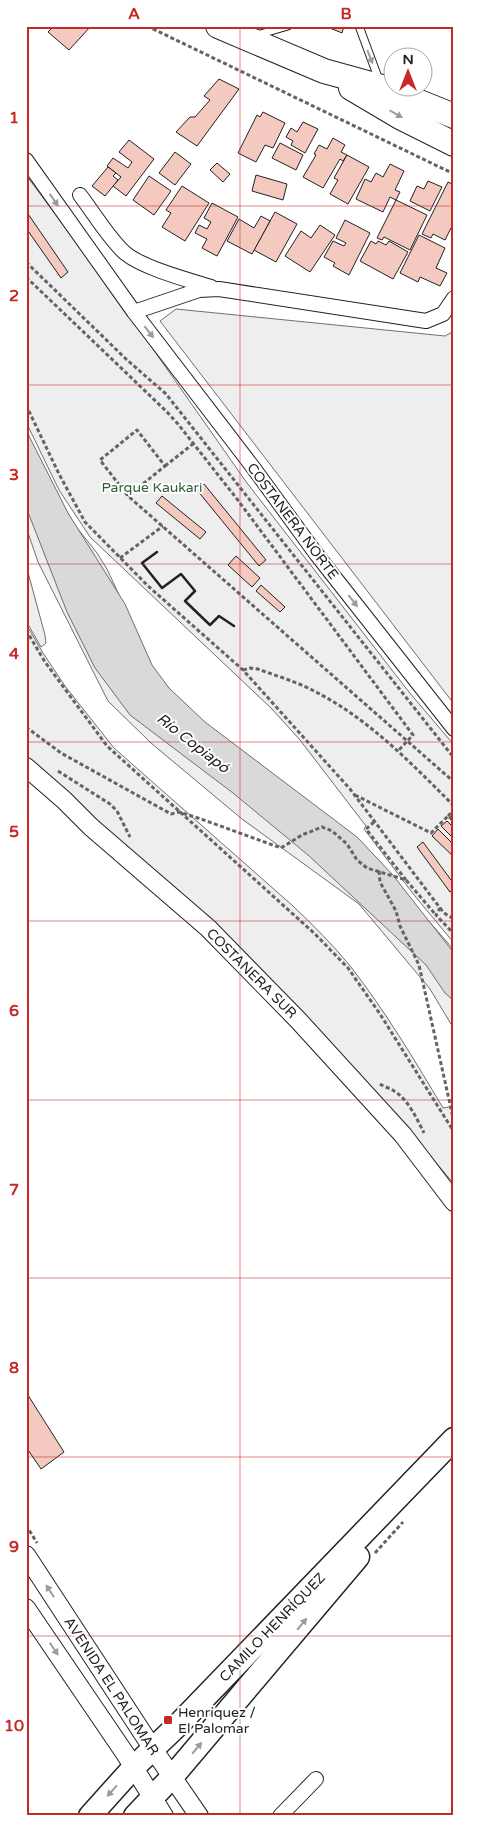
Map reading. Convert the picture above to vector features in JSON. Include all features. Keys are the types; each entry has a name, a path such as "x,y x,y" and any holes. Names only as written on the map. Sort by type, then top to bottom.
{"highway":[{"path":"218,26 324,71 382,88"},
{"path":"324,71 400,117 454,144"},
{"path":"408,98 454,116"}],"main road":[{"name":"CAMILO HENRÍQUEZ","path":"90,1816 134,1766 153,1749 454,1439"},
{"name":"CAMILO HENRÍQUEZ","path":"135,1816 158,1806 172,1777 454,1445"}],"street":[{"name":"COSTANERA NORTE","path":"26,160 134,312 252,466 317,555 454,729"},
{"path":"80,195 126,254 160,270 219,289 420,321 439,317 454,298"},
{"path":"160,270 168,283 172,299"},
{"path":"134,312 199,290 219,289"},
{"name":"COSTANERA SUR","path":"26,767 91,827 208,928 298,1020 403,1135 454,1202"},
{"name":"AVENIDA EL PALOMAR","path":"29,1563 199,1816"},
{"name":"AVENIDA EL PALOMAR","path":"26,1608 134,1766 158,1806"},
{"path":"280,1816 316,1778"}],"lane":[{"path":"246,38 288,26"},
{"path":"359,26 382,88"}],"path":[{"path":"147,26 454,174"},
{"path":"26,262 126,359 166,394 454,758"},
{"path":"26,277 166,411 242,506 413,734 398,751"},
{"path":"26,405 59,474 85,522 148,586 243,670 354,795 444,913 454,919"},
{"path":"165,466 137,430 100,460 128,496 454,782"},
{"path":"128,496 193,444"},
{"path":"120,558 163,526"},
{"path":"26,630 45,662 107,746 315,934 348,968 380,1014 454,1132"},
{"path":"243,670 250,668 258,669 311,690 346,710 373,729 398,751 454,806"},
{"path":"26,727 61,753 171,814 179,812 281,848 302,835 322,827 332,831 347,844 357,860 367,868 406,880"},
{"path":"354,795 431,833 454,810"},
{"path":"448,816 454,822"},
{"path":"374,822 366,829 406,880 454,934"},
{"path":"379,871 380,882 396,911 400,926 419,965 454,1122"},
{"path":"436,915 440,908"}],"green space":[{"name":"Parque Kaukari","path":"26,175 101,275 247,483 409,692 454,745 454,943 414,895 364,829 366,826 300,740 272,709 90,537 59,490 26,422"},
{"path":"176,309 445,336 454,331 454,704 160,321"},
{"path":"26,439 74,524 107,569 147,663 205,729 413,903 454,950 454,1029 430,989 359,904 242,819 151,743 108,701 38,562 26,527"},
{"path":"26,565 45,635 46,643 41,647 26,621"},
{"path":"26,624 65,686 114,748 293,906 323,935 364,984 410,1053 443,1108 454,1106 454,1184 382,1099 26,760"}],"water":[{"name":"Río Copiapó","path":"26,430 68,513 125,604 152,665 169,688 205,722 357,837 392,874 454,953 454,1001 445,993 426,965 308,855 233,793 130,715 95,668 67,612 26,507"}],"building":[{"path":"54,26 91,26 69,50 48,32"},
{"path":"325,26 344,26 342,33"},
{"path":"219,79 239,89 197,146 176,132 190,117 195,117 210,100 204,96"},
{"path":"263,112 285,123 273,148 265,145 256,162 238,153 257,115 260,117"},
{"path":"303,122 318,129 305,153 291,145 293,141 286,137 291,128 297,132"},
{"path":"333,138 345,145 341,152 347,155 343,161 340,159 323,188 303,177 316,155 314,154 319,145 327,149"},
{"path":"129,140 154,159 126,196 113,186 121,177 107,166 113,158 128,168 132,162 119,152"},
{"path":"280,143 303,155 296,170 272,158"},
{"path":"175,152 191,164 175,185 159,173"},
{"path":"347,155 369,167 348,204 330,194 338,180 334,178"},
{"path":"217,163 230,174 223,182 210,170"},
{"path":"390,164 404,171 395,190 400,192 396,200 390,197 383,212 356,199 365,179 371,182 376,173 383,177"},
{"path":"108,167 116,173 113,176 118,180 105,196 92,186"},
{"path":"256,175 287,184 283,200 252,191"},
{"path":"149,176 171,191 154,215 133,200"},
{"path":"428,181 442,187 430,211 410,201 417,186 424,189"},
{"path":"448,182 454,185 454,229 451,228 445,240 433,234 431,238 422,234"},
{"path":"182,186 209,203 185,241 162,227 171,213 166,210"},
{"path":"396,200 427,215 410,250 384,237 382,240 377,238"},
{"path":"212,203 238,217 217,256 202,248 207,239 195,233 199,225 207,229 211,222 204,218"},
{"path":"26,211 68,272 61,278 26,228"},
{"path":"275,212 297,224 276,262 254,250"},
{"path":"261,216 270,221 252,254 227,241 239,219 254,228"},
{"path":"345,220 370,233 349,275 333,266 335,263 324,257 333,241 344,246 346,243 336,238"},
{"path":"320,225 335,235 310,272 285,256 301,231 311,238"},
{"path":"419,235 445,248 436,268 447,273 440,286 420,277 418,282 400,273"},
{"path":"371,241 376,244 378,241 386,245 389,241 408,252 393,279 360,261"},
{"path":"204,484 266,560 259,566 197,490"},
{"path":"162,496 206,532 200,539 156,503"},
{"path":"236,556 260,578 252,587 228,565"},
{"path":"261,585 285,607 280,612 256,591"},
{"path":"447,821 454,828 454,839 441,826"},
{"path":"438,829 454,845 454,857 432,836"},
{"path":"423,842 454,884 454,889 450,892 417,847"},
{"path":"26,1392 64,1452 41,1469 26,1447"}],"wall":[{"path":"157,552 142,563 162,588 181,574 195,591 185,601 210,625 219,616 234,626"}],"place":[{"name":"Henríquez / El Palomar","path":"168,1720"}]}
